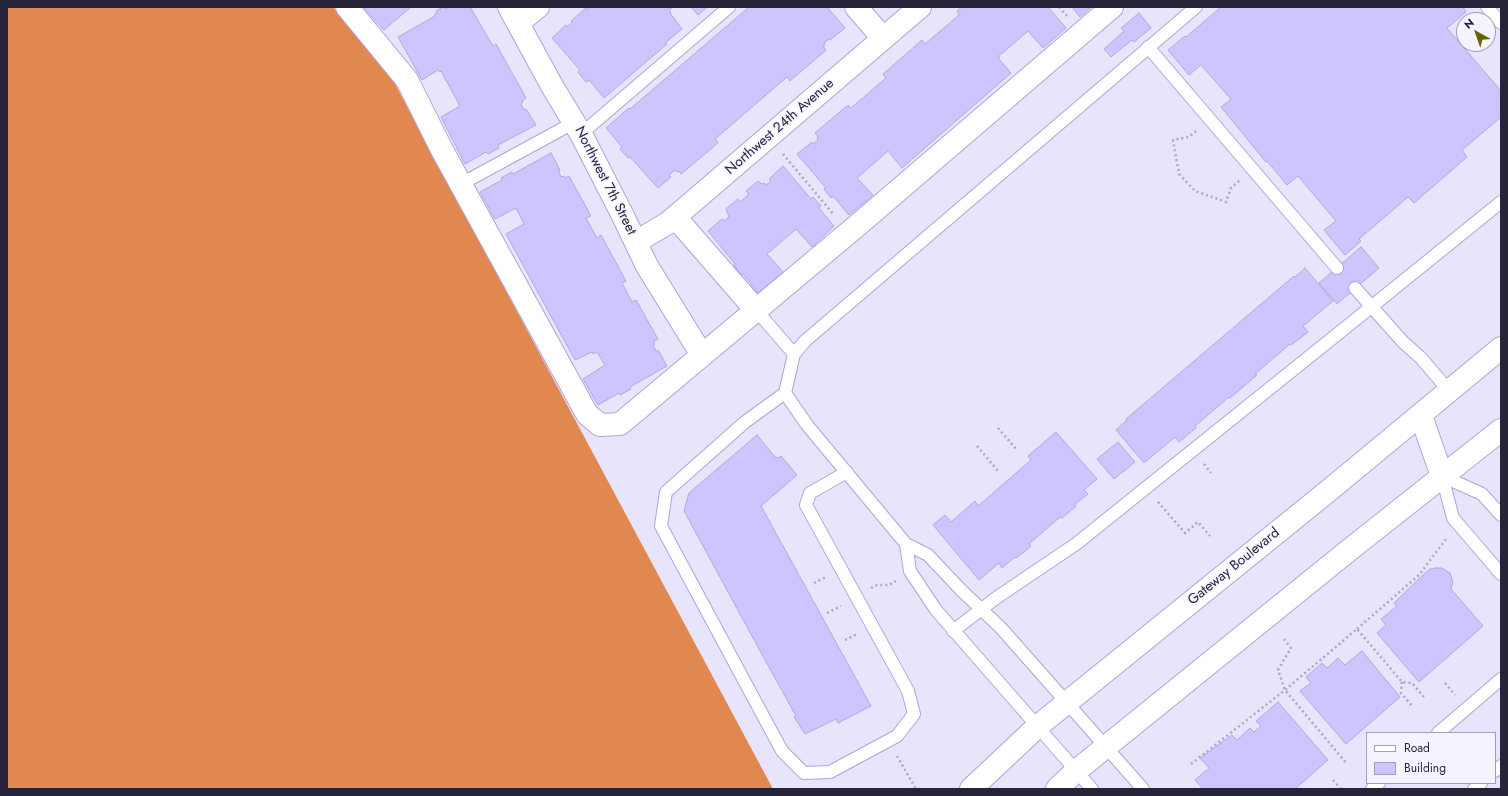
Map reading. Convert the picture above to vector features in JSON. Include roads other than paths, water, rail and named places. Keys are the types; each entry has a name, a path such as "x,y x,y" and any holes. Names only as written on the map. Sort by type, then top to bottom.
{"street":[{"path":"347,7 407,80 461,184 587,414 600,425 620,424 1112,7"},
{"path":"514,15 538,7"},
{"path":"856,7 883,38"},
{"name":"Northwest 24th Avenue","path":"636,242 668,223 920,7"},
{"name":"Northwest 7th Street","path":"514,15 552,86 578,128 650,271 702,355"},
{"path":"675,217 756,310"},
{"name":"Gateway Boulevard","path":"971,789 1038,726 1421,416 1501,348"},
{"path":"1421,416 1442,476"},
{"path":"1057,789 1076,771 1348,550 1501,430"}],"lane":[{"path":"461,184 578,128 729,7"},
{"path":"847,472 810,493 806,505 908,692 914,714 897,736 830,772 804,773 782,751 661,526 666,492 745,422 785,393 794,354 805,341 1196,7"},
{"path":"1487,7 1501,23"},
{"path":"1148,47 1337,268"},
{"path":"953,631 981,609 1076,544 1501,202"},
{"path":"1355,288 1403,342 1421,358 1450,392"},
{"path":"756,310 794,354"},
{"path":"785,393 807,425 906,544 928,555 1001,628 1143,789"},
{"path":"1442,476 1482,494 1501,515"},
{"path":"1442,476 1453,518 1501,574"},
{"path":"906,544 910,571 936,610 1092,789"},
{"path":"1439,732 1501,679"}]}
